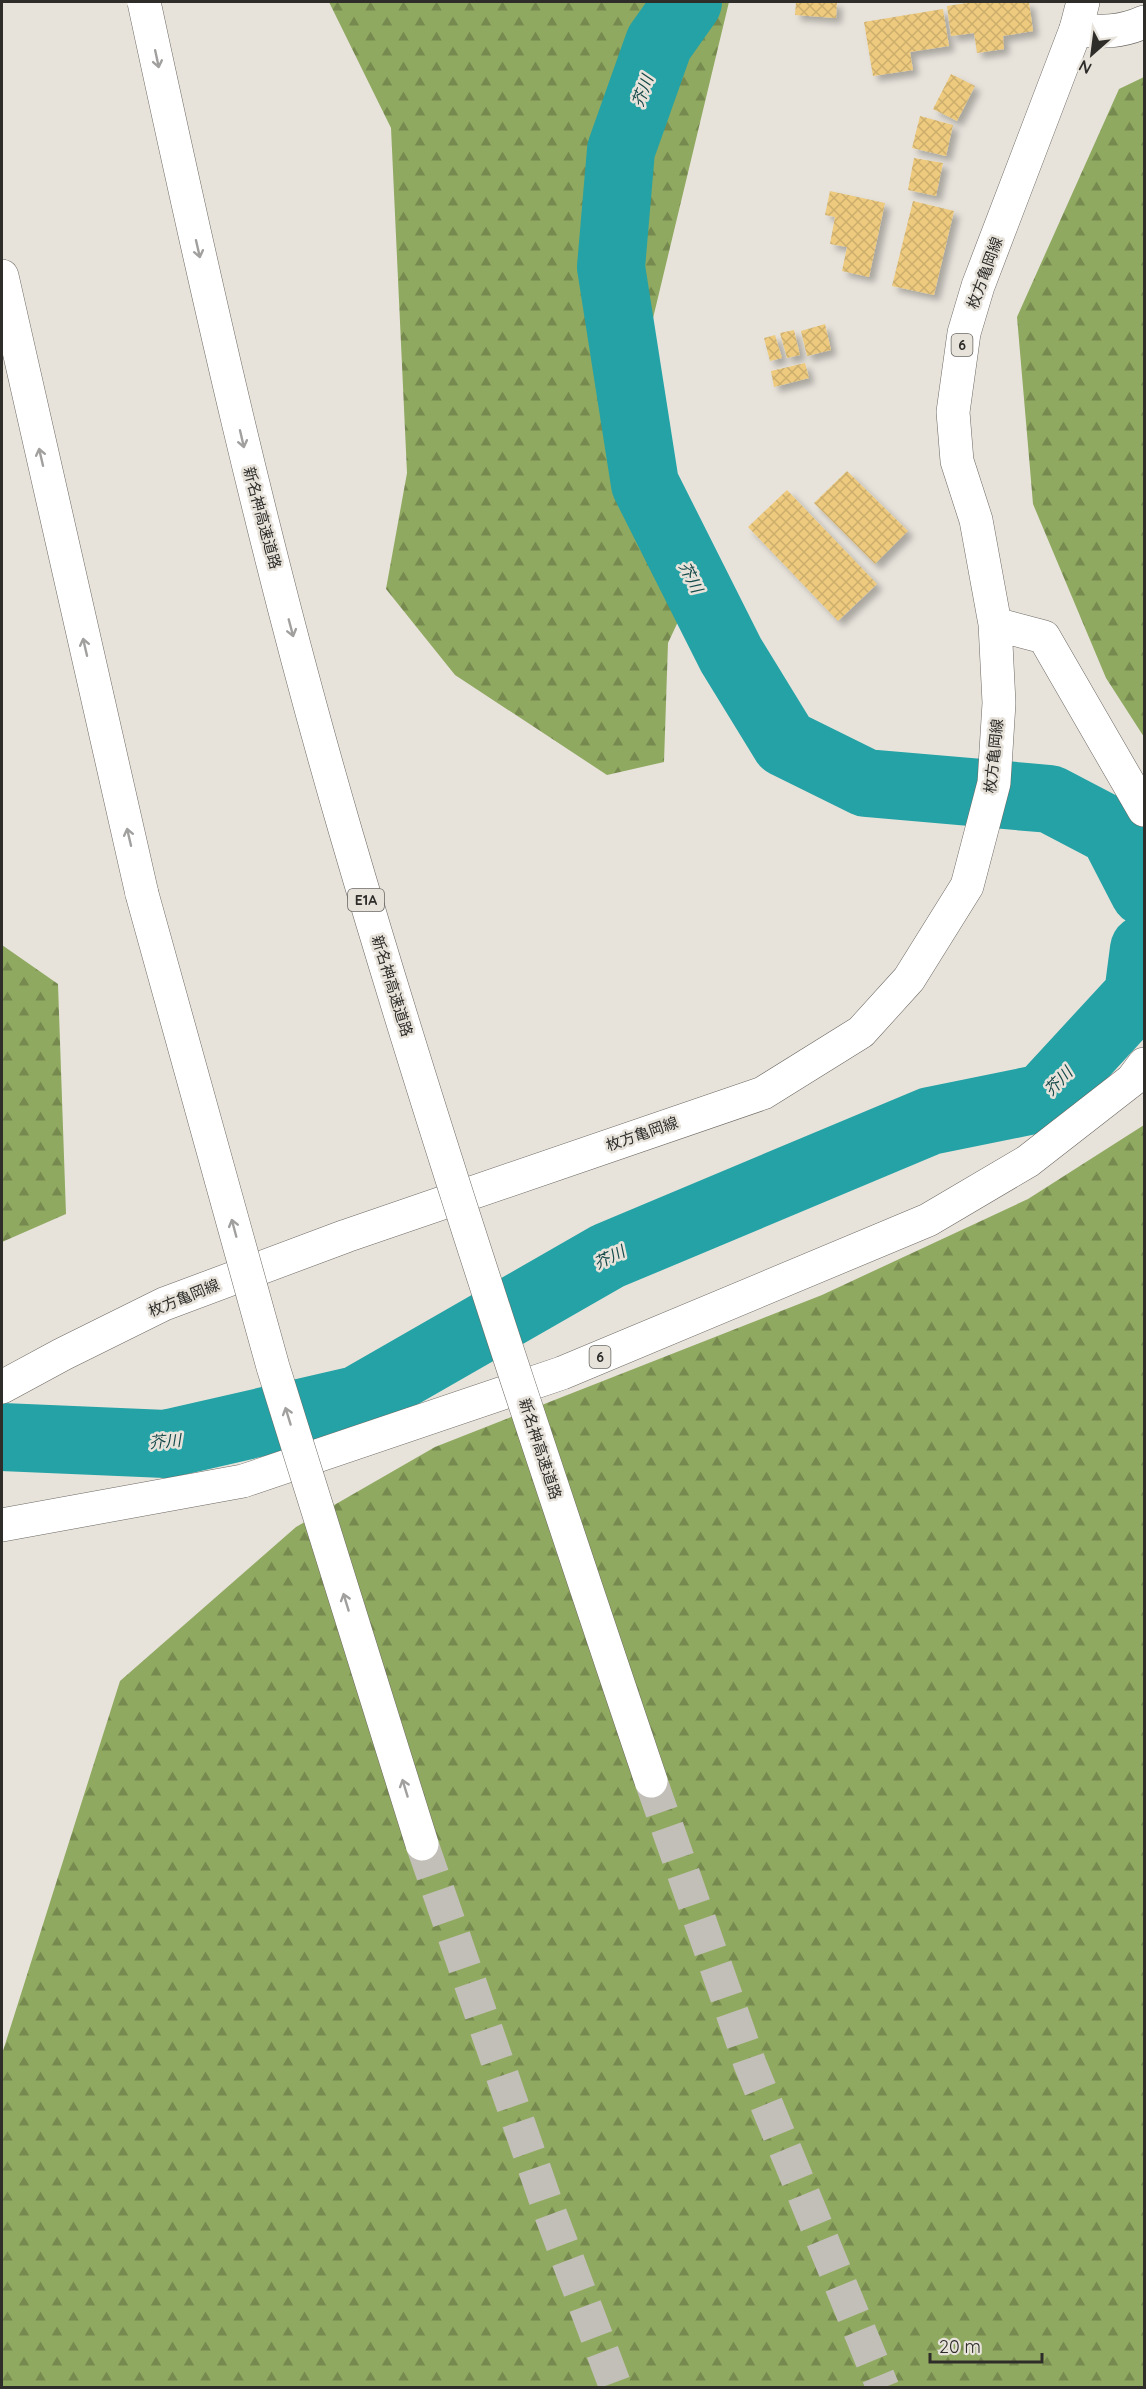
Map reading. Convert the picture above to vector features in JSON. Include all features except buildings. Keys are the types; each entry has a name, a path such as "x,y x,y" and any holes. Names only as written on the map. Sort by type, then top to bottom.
{"main road":[{"name":"新名神高速道路","path":"144,2 190,218 254,490 345,828 429,1111 651,1781"},
{"path":"1081,11 1098,33 1128,29 1144,22"},
{"name":"枚方亀岡線","path":"2,1388 63,1354 164,1304 346,1236 763,1093 861,1032 909,979 967,886 993,783 999,703 995,624 976,520 957,461 953,412 964,333 978,286 1081,11"},
{"path":"2,276 142,894 273,1367 422,1844"},
{"path":"995,624 1044,637 1144,810"},
{"name":"6","path":"2,1525 243,1481 562,1373 928,1220 1028,1161 1132,1080 1144,1064"}],"green space":[{"path":"329,2 729,2 642,364 697,581 668,643 664,762 607,775 455,675 386,589 407,473 391,128"},
{"path":"1144,77 1144,737 1106,678 1033,504 1017,317 1119,89"},
{"path":"2,945 58,984 66,1214 2,1242"},
{"path":"1144,1125 1144,2387 2,2388 2,2054 120,1681 296,1527 435,1447 822,1295 1028,1199"}],"waterway":[{"name":"芥川","path":"688,2 659,43 621,150 611,267 645,484 731,655 785,743 866,783 1050,799 1113,832 1144,892"},
{"name":"芥川","path":"2,1437 166,1444 357,1400 608,1256 930,1121 1043,1098 1138,995 1144,949"}],"tunnel":[{"path":"651,1781 750,2064 883,2388"},
{"path":"422,1844 546,2202 616,2388"}]}
